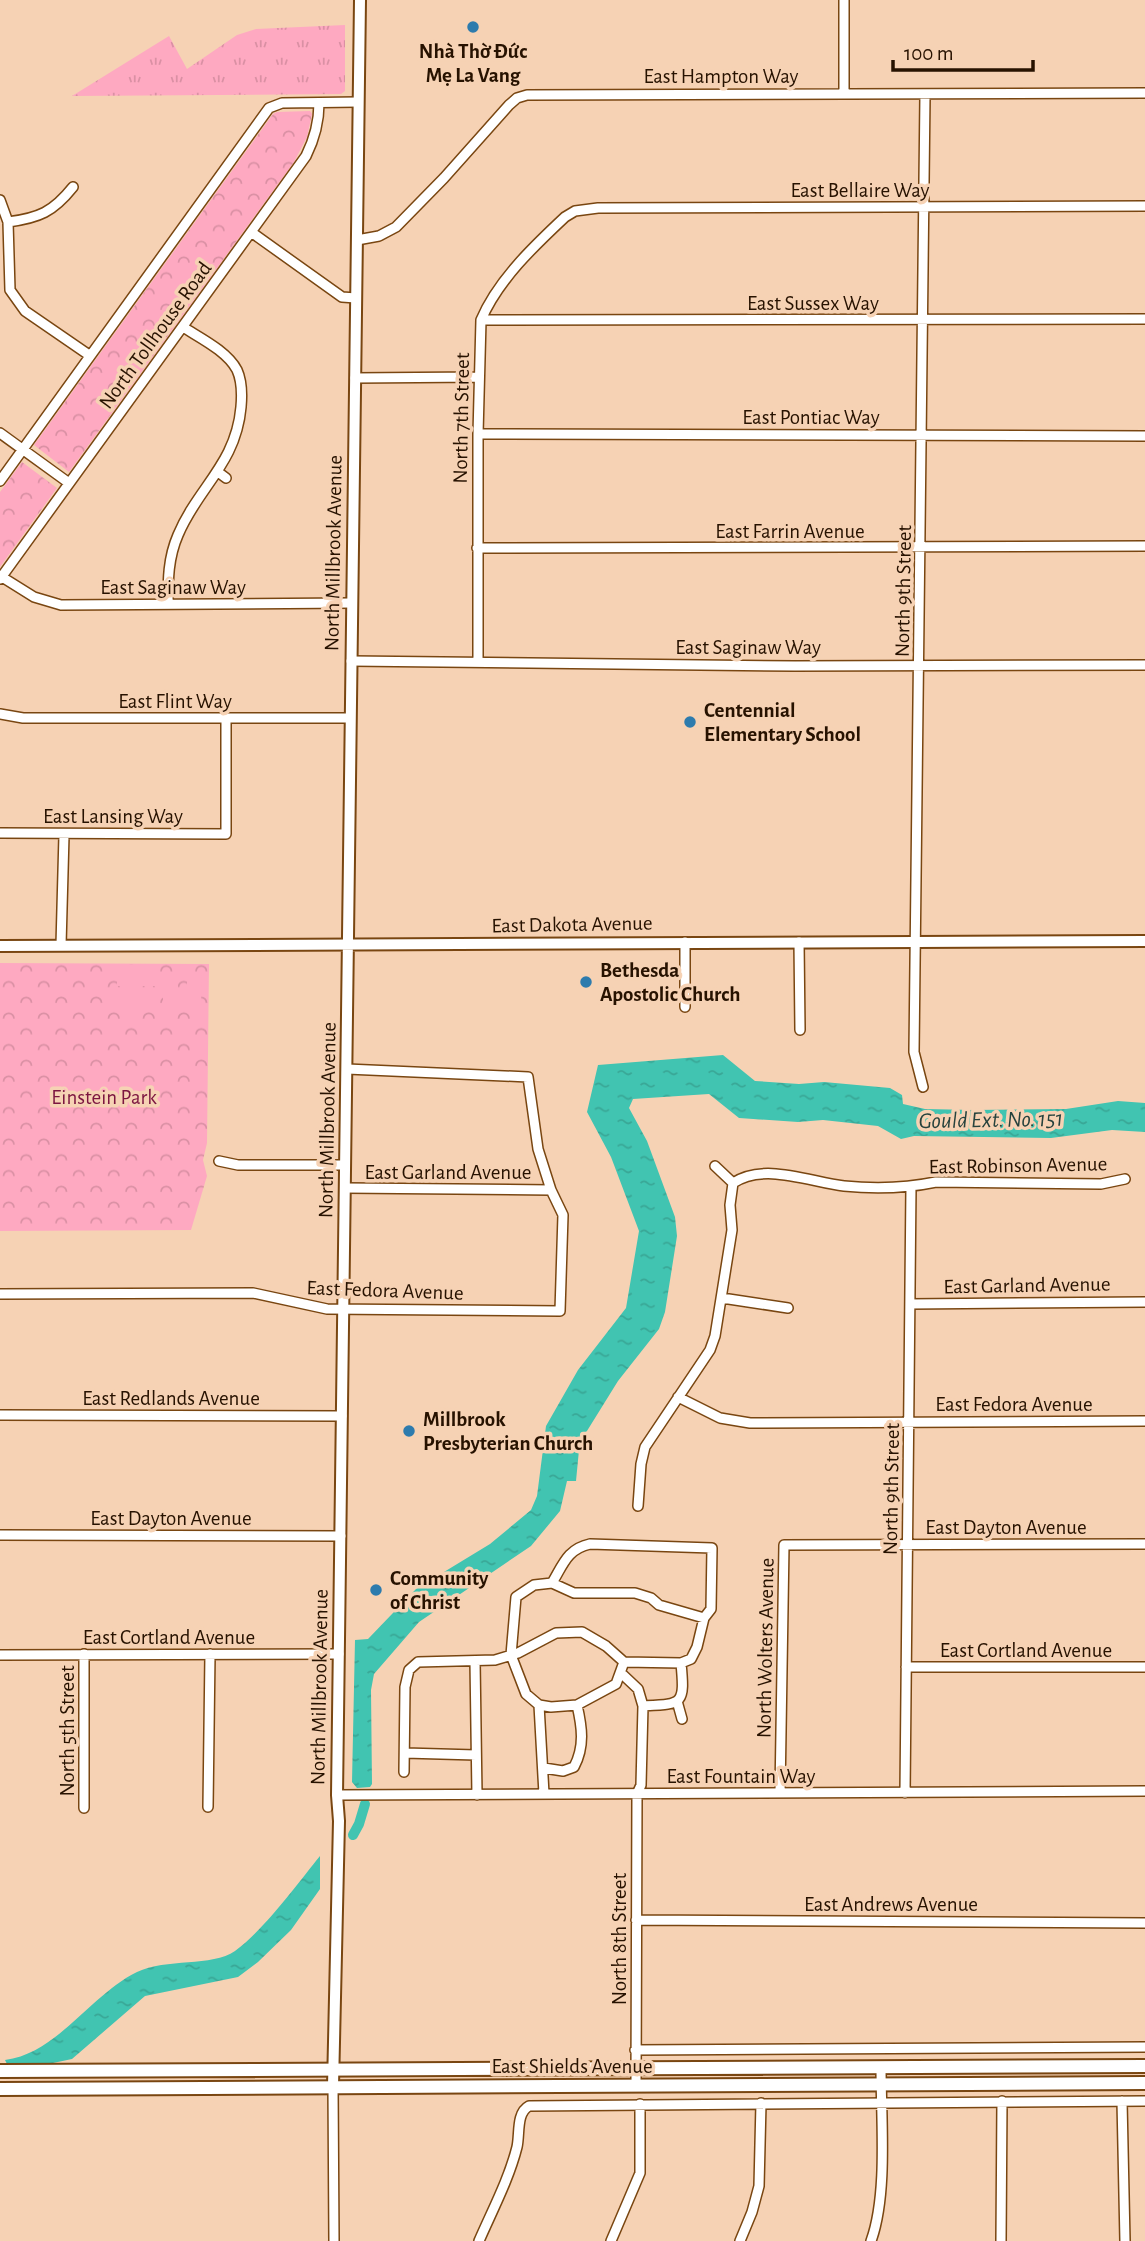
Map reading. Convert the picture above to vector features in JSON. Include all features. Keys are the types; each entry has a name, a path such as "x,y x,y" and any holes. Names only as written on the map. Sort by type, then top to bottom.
{"main road":[{"name":"East Shields Avenue","path":"0,2071 1145,2066"},
{"path":"25,2089 28,2083 34,2081 92,2080 116,2071"},
{"path":"1126,2082 1132,2075 1145,2073"},
{"name":"East Shields Avenue","path":"0,2089 1145,2083"}],"street":[{"name":"North Millbrook Avenue","path":"334,2241 333,2069 339,1821 338,1654 360,0"},
{"path":"844,0 844,93"},
{"name":"East Hampton Way","path":"357,240 379,236 396,227 509,105 527,94 1145,93"},
{"name":"North 9th Street","path":"923,1087 914,1052 925,95"},
{"name":"North Tollhouse Road","path":"0,481 269,108 282,103 358,102"},
{"name":"North Tollhouse Road","path":"1,578 306,156 314,139 319,103"},
{"path":"8,222 41,215 53,209 73,187"},
{"path":"0,200 8,222 10,290 25,311 89,355"},
{"name":"East Bellaire Way","path":"575,211 598,208 1145,206"},
{"name":"North 7th Street","path":"478,662 481,320 500,285 558,224 575,211"},
{"path":"251,232 342,297 356,298"},
{"name":"East Sussex Way","path":"481,320 1145,319"},
{"path":"168,604 168,572 177,536 186,517 230,451 237,434 241,409 241,386 237,370 226,356 183,327"},
{"path":"355,378 479,377"},
{"path":"0,433 69,483"},
{"name":"East Pontiac Way","path":"478,434 1145,436"},
{"path":"218,472 226,478"},
{"name":"East Farrin Avenue","path":"477,548 1145,546"},
{"name":"East Saginaw Way","path":"1,578 34,597 61,605 352,604"},
{"name":"East Saginaw Way","path":"351,661 1145,665"},
{"name":"East Flint Way","path":"0,714 23,718 350,718"},
{"name":"East Lansing Way","path":"0,833 226,834 226,718"},
{"path":"61,945 64,835"},
{"name":"East Dakota Avenue","path":"0,946 1145,941"},
{"path":"685,942 685,1007"},
{"path":"799,942 800,1030"},
{"path":"347,1069 528,1077 538,1149 551,1190"},
{"name":"East Garland Avenue","path":"219,1161 238,1165 345,1165"},
{"path":"715,1166 733,1183"},
{"path":"638,1506 645,1447 710,1350 722,1298 732,1230 730,1205 733,1183 741,1177 764,1175 788,1176 843,1186 911,1186"},
{"name":"East Robinson Avenue","path":"911,1186 936,1182 1101,1184 1125,1179"},
{"name":"North 9th Street","path":"905,1793 911,1186"},
{"name":"East Garland Avenue","path":"345,1188 551,1190"},
{"name":"East Fedora Avenue","path":"0,1294 253,1293 274,1296 305,1307 343,1310 560,1311 563,1214 551,1190"},
{"path":"722,1298 788,1308"},
{"name":"East Garland Avenue","path":"910,1304 1145,1301"},
{"name":"East Fedora Avenue","path":"678,1397 707,1413 734,1421 1145,1421"},
{"name":"East Redlands Avenue","path":"0,1415 342,1416"},
{"name":"East Dayton Avenue","path":"0,1535 341,1536"},
{"path":"404,1772 405,1687 409,1670 418,1662 495,1660 556,1633 582,1632 607,1646 624,1661 681,1663 691,1659 704,1618 711,1609 712,1548 590,1544 577,1547 568,1556 552,1583"},
{"name":"East Dayton Avenue","path":"784,1545 1145,1544"},
{"name":"North Wolters Avenue","path":"780,1793 784,1545"},
{"path":"624,1661 616,1684 577,1705 539,1705 527,1694 511,1655 516,1597 534,1585 552,1583 574,1592 635,1593 651,1598 659,1605 704,1618"},
{"name":"North 5th Street","path":"84,1654 84,1808"},
{"path":"208,1807 210,1654"},
{"name":"East Cortland Avenue","path":"0,1655 338,1654"},
{"path":"475,1661 477,1795"},
{"path":"621,1673 638,1689 643,1706 673,1704 681,1698 684,1689 681,1663"},
{"name":"East Cortland Avenue","path":"906,1667 1145,1667"},
{"path":"677,1701 682,1719"},
{"path":"539,1705 544,1794"},
{"path":"544,1768 563,1771 574,1767 579,1759 583,1732 577,1705"},
{"name":"North 8th Street","path":"636,2085 637,1794 641,1785 643,1706"},
{"path":"405,1753 476,1755"},
{"name":"East Fountain Way","path":"337,1796 1145,1791"},
{"name":"East Andrews Avenue","path":"636,1920 1145,1923"},
{"path":"635,2050 1145,2047"},
{"path":"871,2241 879,2216 881,2194 881,2067"},
{"path":"1001,2241 1002,2101"},
{"path":"1122,2101 1125,2241"},
{"path":"478,2241 514,2156 521,2113 524,2108 534,2105 1145,2101"},
{"path":"611,2241 640,2174 640,2104"},
{"path":"740,2241 752,2213 759,2186 761,2104"}],"green space":[{"path":"345,25 345,91 341,94 72,96 169,36 187,69 237,35 256,29"},
{"path":"310,111 312,114 307,137 294,162 69,472 34,445 273,114"},
{"path":"22,462 57,488 0,567 0,492"},
{"name":"Einstein Park","path":"0,963 209,964 207,1143 203,1160 207,1176 191,1230 0,1231"},
{"path":"117,965 157,965 157,986 117,986"},
{"path":"163,972 178,972 178,1006 163,1006"},
{"path":"187,972 202,972 201,1006 187,1006"},
{"path":"117,991 157,991 157,1012 117,1012"}],"water":[{"path":"723,1055 755,1081 799,1084 824,1082 890,1088 902,1095 903,1104 925,1109 1066,1109 1118,1101 1145,1103 1145,1132 1112,1130 1051,1138 914,1136 901,1139 878,1126 823,1120 798,1122 739,1118 709,1094 633,1099 629,1108 647,1141 675,1217 677,1236 665,1312 659,1329 618,1381 582,1439 576,1481 567,1481 560,1511 531,1546 419,1622 374,1674 371,1690 372,1784 370,1787 357,1788 352,1782 355,1640 368,1639 416,1589 490,1544 531,1510 537,1496 546,1426 578,1370 626,1308 639,1231 611,1157 587,1112 598,1065"},
{"path":"320,1856 320,1889 291,1930 238,1977 145,1996 72,2059 53,2063 7,2064 5,2060 41,2047 58,2035 104,1994 137,1972 161,1965 214,1959 235,1951 268,1919"}],"waterway":[{"name":"Gould Ext. No. 151","path":"353,1835 365,1804"}],"place":[{"name":"Nhà Thờ Đức Mẹ La Vang","path":"473,27"},
{"name":"Centennial Elementary School","path":"690,722"},
{"name":"Bethesda Apostolic Church","path":"586,982"},
{"name":"Millbrook Presbyterian Church","path":"409,1431"},
{"name":"Community of Christ","path":"376,1590"}]}
